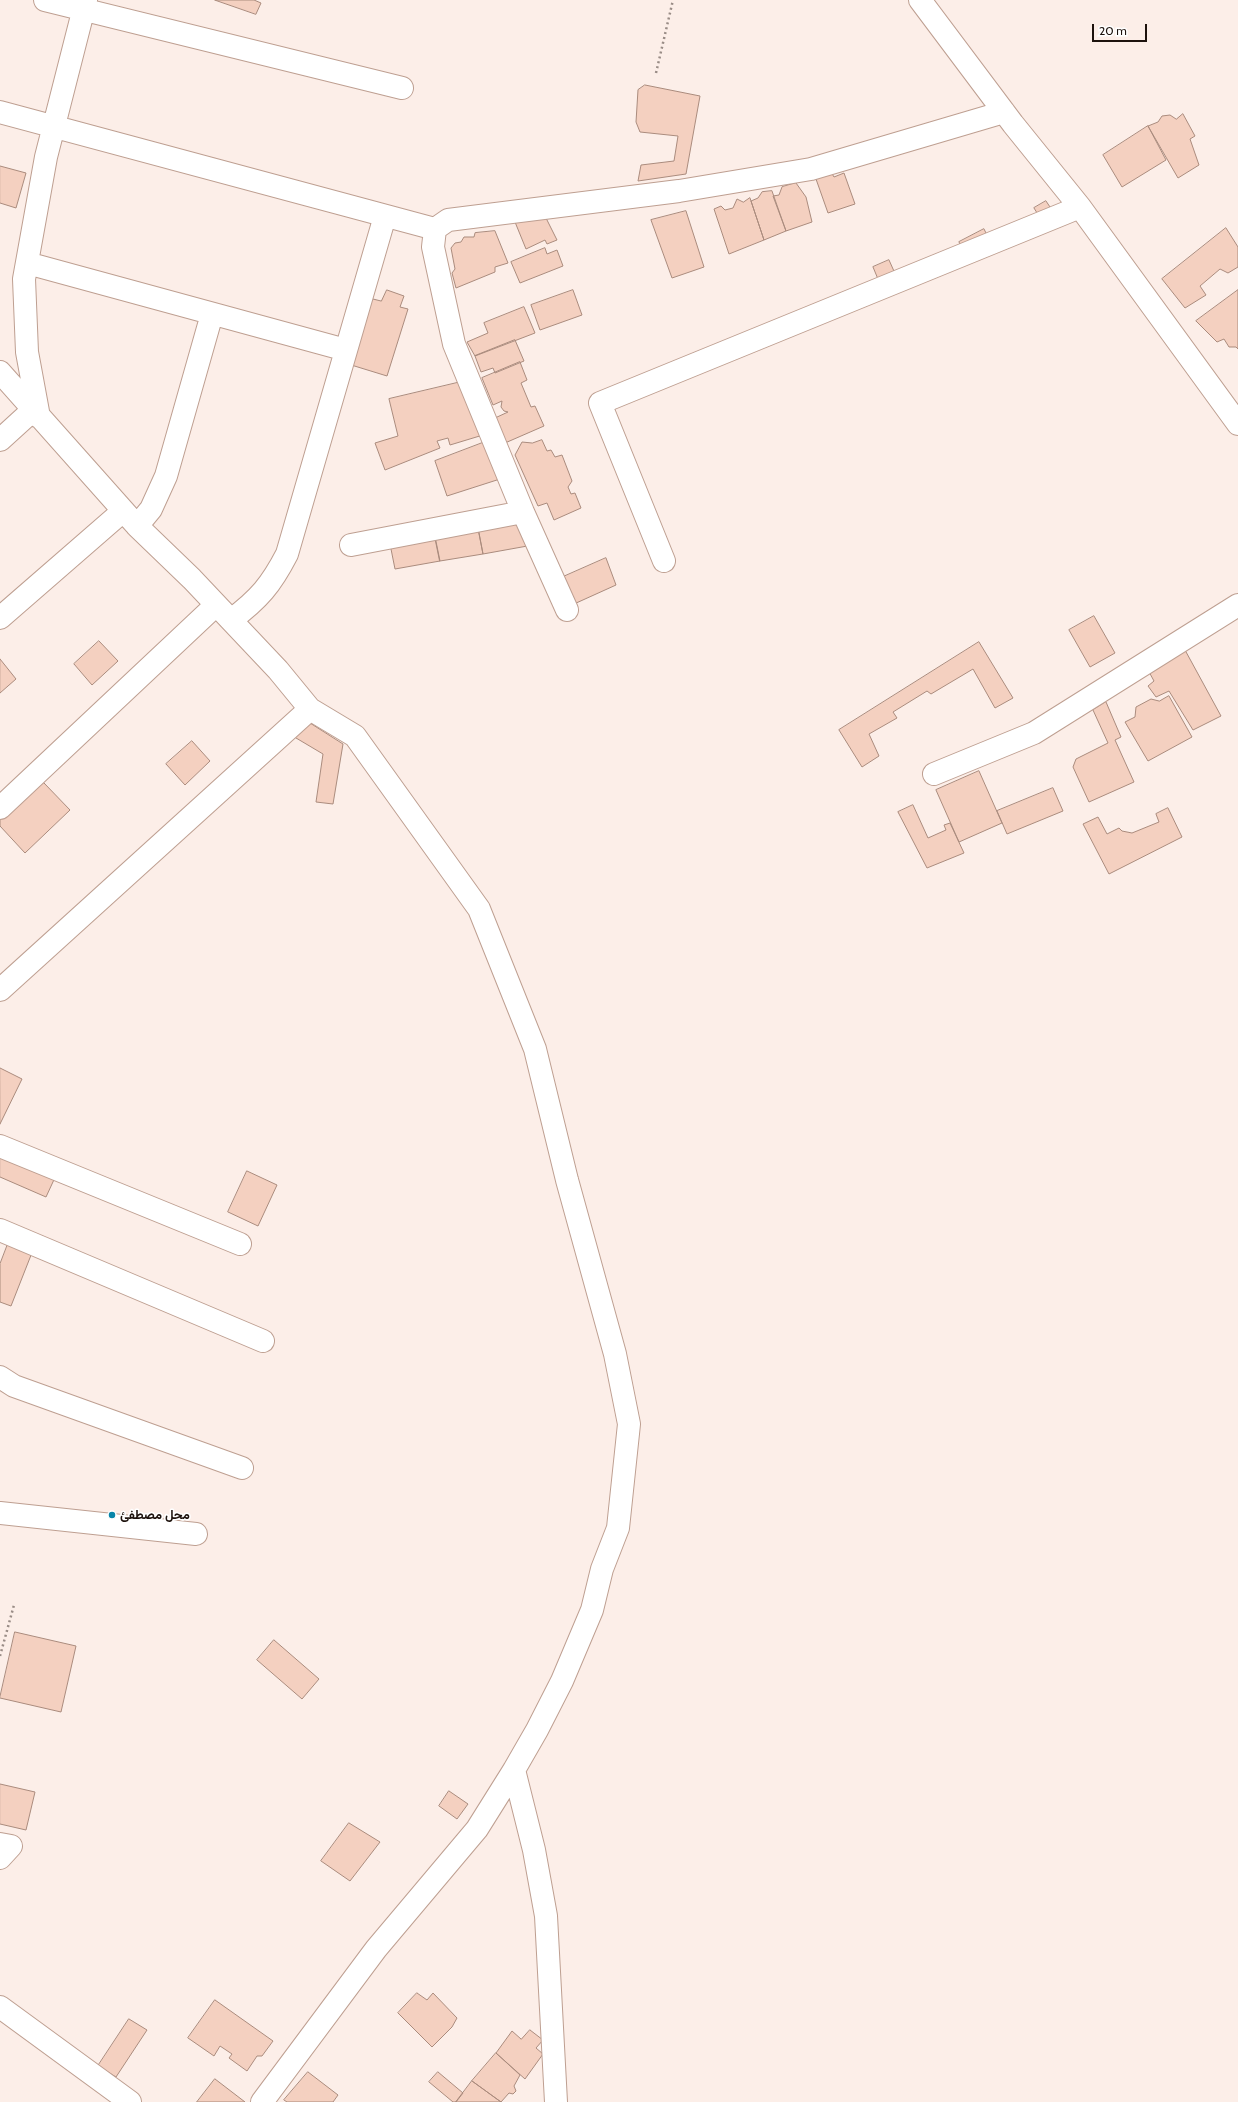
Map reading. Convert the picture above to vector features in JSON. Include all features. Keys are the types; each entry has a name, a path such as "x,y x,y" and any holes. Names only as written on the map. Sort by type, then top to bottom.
{"street":[{"path":"45,0 84,5 402,88"},
{"path":"920,0 1004,112 1080,207 1238,424"},
{"path":"36,414 27,352 24,279 46,157 84,5"},
{"path":"0,112 435,229"},
{"path":"567,610 523,512 454,344 433,247 435,229 448,220 679,191 811,169 1004,112"},
{"path":"664,561 600,403 1080,207"},
{"path":"0,808 224,613 255,602 275,577 287,554 385,216"},
{"path":"27,263 346,350"},
{"path":"0,618 130,518 151,509 166,476 212,314"},
{"path":"0,372 130,518 278,670 310,709 355,736 479,909 535,1049 567,1180 615,1354 629,1424 618,1528 602,1569 592,1610 562,1681 514,1770 477,1829 376,1949 262,2102"},
{"path":"0,440 36,414"},
{"path":"351,544 523,512"},
{"path":"934,774 1034,733 1238,605"},
{"path":"0,990 310,709"},
{"path":"0,1146 240,1244"},
{"path":"0,1230 263,1341"},
{"path":"0,1377 14,1386 242,1468"},
{"path":"0,1514 196,1534"},
{"path":"514,1770 534,1850 546,1916 556,2102"},
{"path":"0,1844 11,1846 0,1858"},
{"path":"0,2007 130,2102"}],"path":[{"path":"656,73 674,0"},
{"path":"0,1656 14,1605"}],"building":[{"path":"215,0 254,0 261,3 256,14"},
{"path":"645,85 700,96 686,174 638,181 641,165 674,161 678,136 640,132 636,122 638,90"},
{"path":"1183,114 1195,136 1190,139 1199,165 1178,178 1148,126 1158,122 1162,116 1170,115 1176,119"},
{"path":"1148,126 1166,160 1122,187 1103,155"},
{"path":"0,166 26,173 16,208 0,203"},
{"path":"831,172 834,177 844,173 855,204 828,213 816,179"},
{"path":"796,183 806,197 812,222 786,231 773,196 779,195 782,187"},
{"path":"772,191 786,231 764,240 751,201 758,198 762,192"},
{"path":"750,198 764,240 729,254 714,209 721,206 725,210 733,208 737,199 743,202"},
{"path":"1046,201 1054,213 1042,221 1034,208"},
{"path":"686,211 704,267 672,278 651,220"},
{"path":"546,218 557,240 547,244 545,240 526,249 515,222"},
{"path":"1226,228 1238,247 1238,267 1228,273 1220,269 1200,286 1206,295 1185,308 1162,279"},
{"path":"984,229 992,245 967,259 959,242"},
{"path":"495,231 508,263 495,267 495,272 456,288 452,273 455,269 451,248 455,243 461,242 464,237 474,237 475,233"},
{"path":"545,248 547,254 557,250 563,266 520,283 511,262"},
{"path":"889,260 902,289 885,296 873,267"},
{"path":"387,290 404,296 400,307 408,309 387,376 348,364 365,297 381,301"},
{"path":"573,290 582,315 540,330 531,305"},
{"path":"1238,290 1238,349 1236,347 1229,347 1224,339 1217,342 1196,321"},
{"path":"524,307 535,333 475,356 467,342 488,333 484,323"},
{"path":"515,340 524,361 495,373 493,368 481,372 475,356"},
{"path":"520,362 527,380 521,383 531,407 535,406 544,426 505,443 495,418 508,412 504,411 501,407 502,401 493,405 482,378"},
{"path":"461,382 483,435 450,445 448,438 437,441 440,448 385,470 375,443 398,436 389,399"},
{"path":"542,440 547,451 551,450 555,457 562,455 572,481 568,487 571,494 575,493 581,508 554,520 547,503 538,506 515,455 522,442 532,443"},
{"path":"485,442 500,479 447,496 435,461"},
{"path":"518,515 533,545 483,554 477,523"},
{"path":"432,522 440,561 395,569 387,529"},
{"path":"432,522 477,523 483,554 440,561"},
{"path":"606,558 616,585 574,604 563,577"},
{"path":"1094,616 1115,653 1090,667 1069,630"},
{"path":"99,641 118,661 92,685 74,664"},
{"path":"979,642 1013,698 995,708 973,669 931,694 927,691 893,712 897,718 869,734 879,756 862,767 839,730"},
{"path":"1185,650 1221,716 1193,730 1169,691 1156,697 1148,686 1154,681 1148,670"},
{"path":"0,659 16,679 0,693"},
{"path":"1169,696 1192,737 1148,761 1125,722 1135,717 1136,707 1151,699 1159,701"},
{"path":"1106,702 1121,737 1115,740 1134,782 1089,802 1073,767 1076,759 1108,743 1093,710"},
{"path":"299,716 343,744 333,804 316,802 323,754 291,735"},
{"path":"192,741 210,761 185,785 166,764"},
{"path":"979,771 1002,823 959,842 936,790"},
{"path":"44,783 70,810 25,853 0,826 0,799"},
{"path":"1053,788 1063,811 1007,834 997,811"},
{"path":"913,805 928,838 946,830 944,825 950,823 964,853 927,868 898,812"},
{"path":"1168,808 1182,837 1109,874 1083,824 1098,817 1107,834 1119,828 1122,831 1132,833 1159,822 1156,814"},
{"path":"0,1068 22,1079 0,1124"},
{"path":"0,1145 58,1171 46,1197 0,1177"},
{"path":"247,1171 277,1185 258,1226 228,1212"},
{"path":"11,1236 35,1245 11,1306 0,1302 0,1264"},
{"path":"15,1632 76,1646 61,1712 0,1698"},
{"path":"274,1640 319,1679 302,1699 257,1660"},
{"path":"0,1784 35,1792 26,1830 0,1824"},
{"path":"449,1791 468,1804 457,1819 439,1806"},
{"path":"349,1823 380,1842 350,1881 321,1861"},
{"path":"417,1993 427,2000 433,1993 457,2018 452,2027 432,2047 398,2013"},
{"path":"215,2000 273,2041 262,2056 257,2056 247,2071 229,2058 232,2054 220,2046 214,2056 188,2038"},
{"path":"129,2019 147,2030 116,2077 98,2066"},
{"path":"530,2030 543,2040 536,2048 543,2054 525,2079 496,2053 512,2031 521,2039"},
{"path":"496,2053 520,2075 514,2086 516,2091 513,2094 509,2093 501,2102 472,2081"},
{"path":"308,2072 338,2095 333,2102 287,2102 284,2100"},
{"path":"438,2072 463,2093 456,2102 453,2102 429,2082"},
{"path":"215,2079 245,2102 197,2102"},
{"path":"472,2081 501,2102 456,2102"}],"place":[{"name":"محل مصطفئ","path":"112,1515"}]}
